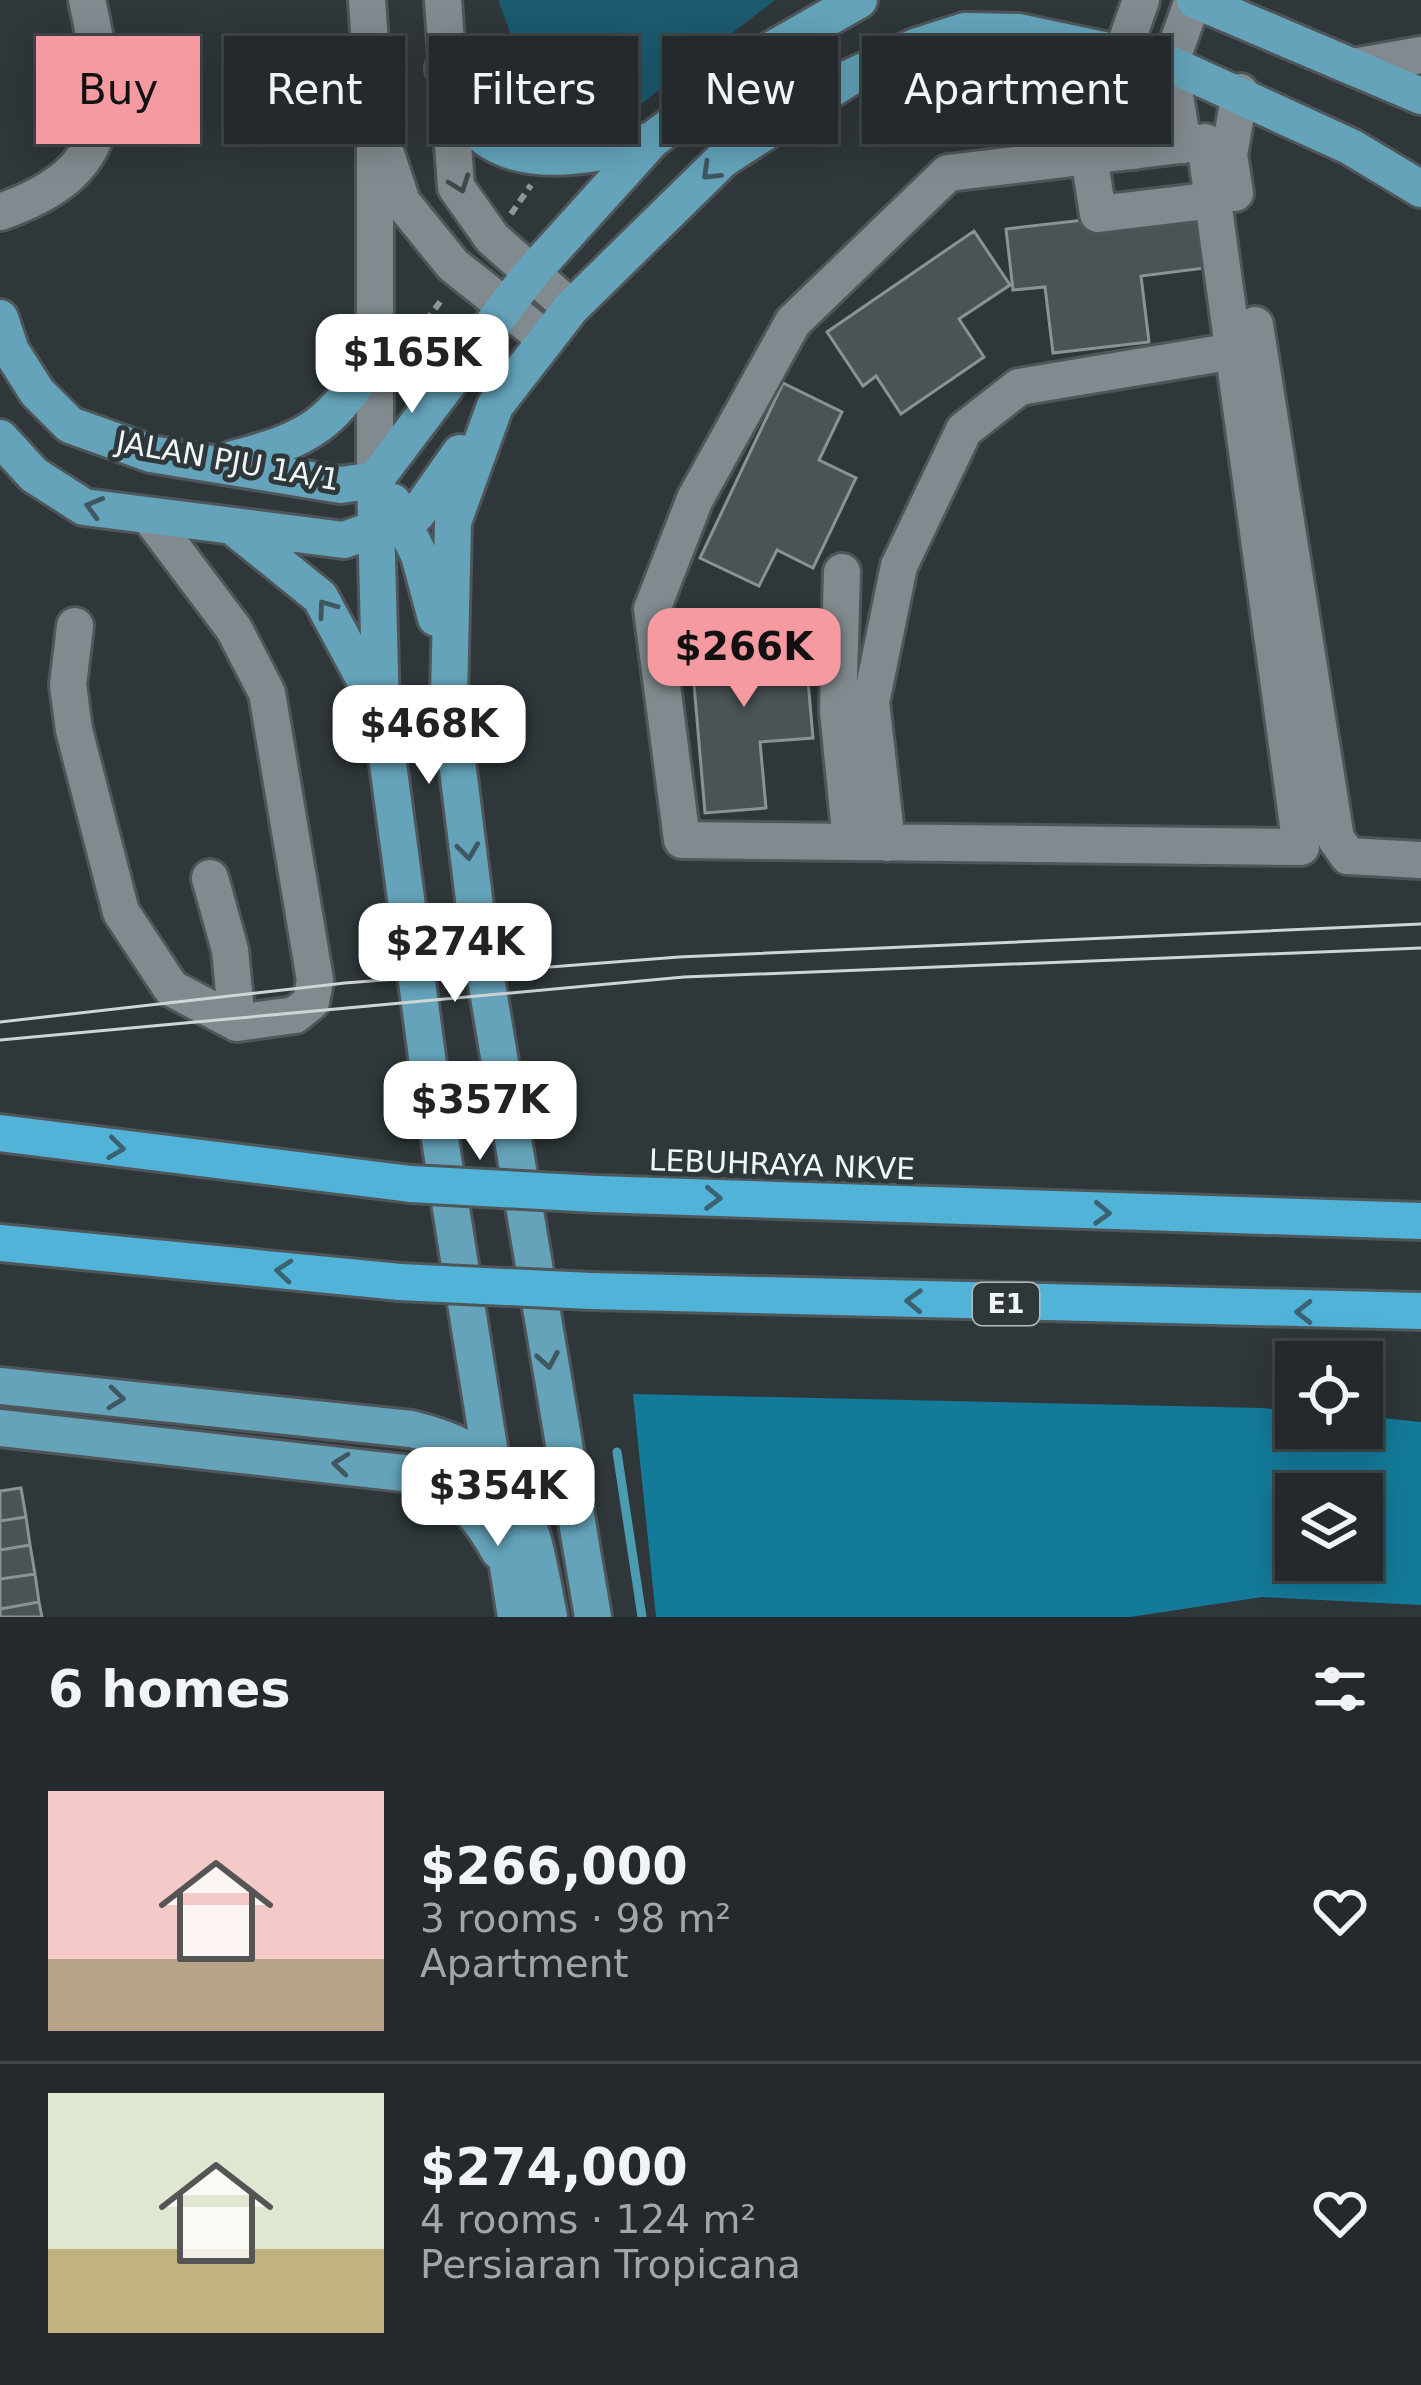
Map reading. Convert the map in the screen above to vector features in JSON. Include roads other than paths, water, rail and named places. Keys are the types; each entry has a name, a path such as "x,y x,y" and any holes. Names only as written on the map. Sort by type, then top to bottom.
{"highway":[{"name":"LEBUHRAYA NKVE","path":"0,1133 411,1184 1421,1221"},
{"name":"E1","path":"0,1243 400,1282 1421,1311"}],"main road":[{"path":"593,1617 478,931 434,609 389,525 375,480 529,276 652,140 766,53 859,0"},
{"path":"1194,0 1245,17 1421,97"},
{"path":"948,36 965,31 1038,36"},
{"path":"1171,64 1240,92 1421,189"},
{"path":"389,525 432,500 495,406 571,308 723,159 862,72"},
{"path":"638,142 652,140"},
{"path":"500,144 550,158 629,144"},
{"name":"JALAN PJU 1A/1","path":"0,318 11,351 37,392 70,425 151,454 341,485 375,480"},
{"path":"218,463 296,443 376,369"},
{"path":"449,697 453,522 495,406"},
{"name":"JALAN PJU 1A/1","path":"0,438 34,475 84,508 152,520 344,540 389,525"},
{"path":"389,525 381,711 516,1617"},
{"path":"237,530 320,597 381,711"},
{"path":"411,1430 443,1421 476,1371"},
{"path":"0,1386 411,1430 448,1438 492,1461 520,1502 549,1617"},
{"path":"0,1428 421,1475 454,1490 468,1505 507,1568"}],"street":[{"path":"0,212 56,188 94,137 106,86 87,0"},
{"path":"367,0 369,36"},
{"path":"442,0 443,36"},
{"path":"1128,36 1141,0"},
{"path":"1171,61 1194,0"},
{"path":"1353,67 1421,55"},
{"path":"1171,70 1183,146"},
{"path":"1240,92 1229,155 1336,839 1348,856 1421,860"},
{"path":"1205,142 1215,200 1301,847 682,840 652,608 695,499 794,322 948,173 1183,146 1205,142"},
{"path":"375,144 375,480"},
{"path":"383,144 402,202 462,274 546,339"},
{"path":"452,144 456,187 480,225 529,276 571,308"},
{"path":"1133,144 1134,151"},
{"path":"1090,156 1098,214 1215,200"},
{"path":"869,842 872,702 899,566 964,430 1019,387 1097,370 1234,352"},
{"path":"75,626 68,685 74,730 122,912 171,988 236,1023 295,1016 311,1001 315,980 301,876 266,693 235,629 152,520"},
{"path":"842,572 838,711 869,842"},
{"path":"209,878 230,950 236,1023"}],"waterway":[{"path":"617,1452 642,1617"}],"tram line":[{"path":"0,1022 345,983 679,957 1421,924"},
{"path":"0,1040 684,977 1421,948"}]}
